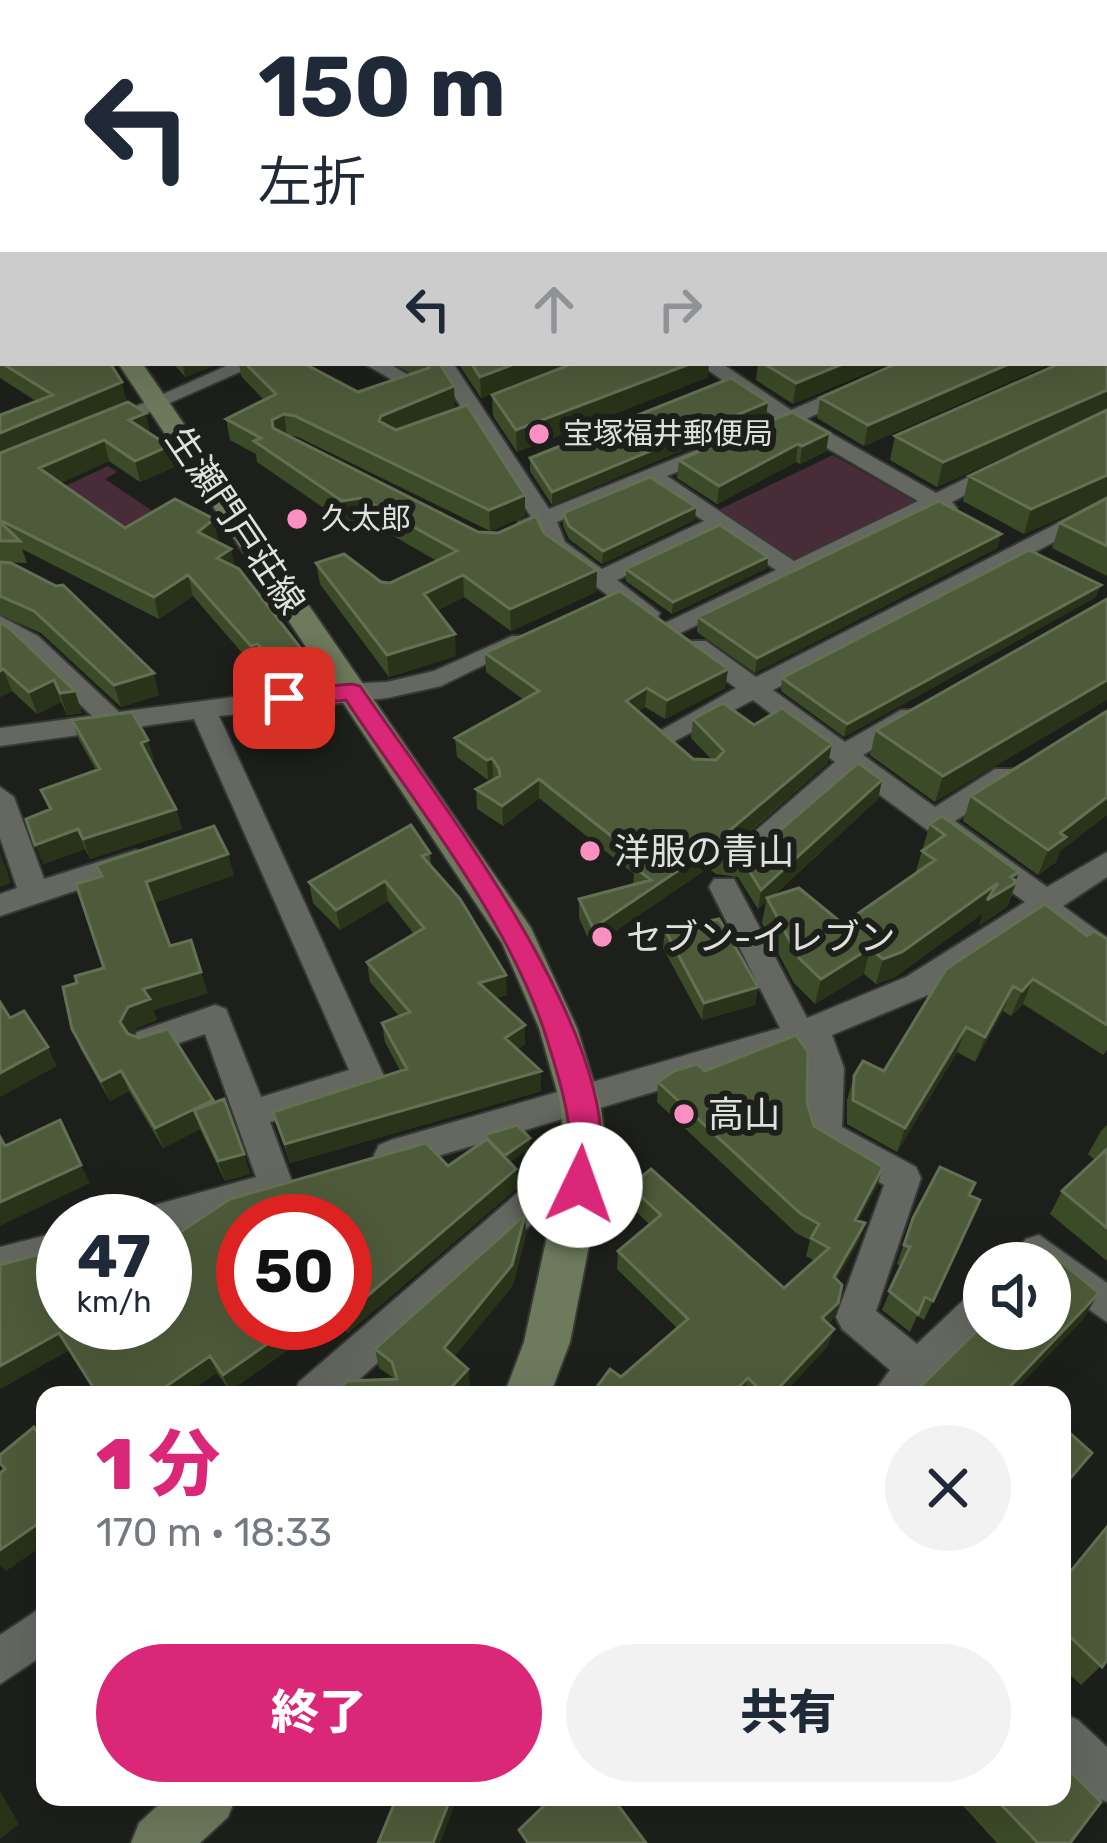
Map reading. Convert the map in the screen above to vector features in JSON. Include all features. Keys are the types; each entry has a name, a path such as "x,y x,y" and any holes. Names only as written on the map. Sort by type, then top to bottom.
{"main road":[{"name":"生瀬門戸荘線","path":"132,366 518,938 558,1028 580,1102 586,1154 547,1342 530,1386"},
{"path":"158,1843 198,1806"}],"street":[{"path":"80,435 243,366"},
{"path":"379,366 417,386"},
{"path":"444,366 523,462 555,546 607,592 673,629 1046,902 1055,920 1107,953"},
{"path":"712,366 790,418 873,456 935,502 970,521"},
{"path":"507,536 912,366"},
{"path":"673,629 1021,460"},
{"path":"650,475 794,571"},
{"path":"691,758 653,728 752,688 1107,505"},
{"path":"607,592 721,522"},
{"path":"1,623 29,641 113,721"},
{"path":"0,737 202,708 387,690 441,678 541,632"},
{"path":"202,708 241,824 369,1078 251,1114"},
{"path":"924,709 848,759 732,874 828,1068 825,1134 904,1178 855,1317 904,1382 963,1325"},
{"path":"934,821 1030,761"},
{"path":"0,797 34,894"},
{"path":"0,905 164,850"},
{"path":"367,1162 807,1032 917,986 1107,863"},
{"path":"148,1041 215,1018 251,1114 288,1184 192,1211"},
{"path":"328,1382 586,1154"},
{"path":"0,1264 36,1254"},
{"path":"1071,1276 1107,1305"},
{"path":"0,1662 36,1634"},
{"path":"1071,1745 1107,1779"}],"lane":[{"path":"201,0 276,0"}],"shaded area":[{"path":"833,455 916,502 795,564 716,511"},
{"path":"108,466 117,472 105,479 154,512 134,544 57,490"}],"building":[{"path":"6,366 112,366 122,382 0,433 0,415 53,395"},
{"path":"248,366 309,366 358,392 429,366 441,366 454,386 381,416 379,421 396,430 467,405 525,495 489,510 295,416 284,414 272,420 273,428 478,532 498,533 536,516 544,533 597,570 510,609 463,575 424,594 455,634 387,655 316,563 344,554 381,582 390,583 457,551 361,498 342,501 254,441 261,438 226,419 276,394"},
{"path":"473,366 509,366 480,377"},
{"path":"566,366 684,366 516,430 492,395"},
{"path":"768,366 838,366 796,383"},
{"path":"891,366 1004,366 868,425 820,398"},
{"path":"1054,366 1107,366 1107,390 943,462 895,436"},
{"path":"731,378 768,402 552,492 530,458"},
{"path":"128,402 146,413 129,420 169,446 135,461 104,440 39,468 125,528 175,499 214,519 198,532 231,549 217,558 239,569 309,659 278,664 257,644 251,646 188,575 154,597 0,520 0,453"},
{"path":"1107,410 1107,475 1031,509 969,476"},
{"path":"792,412 829,433 719,486 679,460"},
{"path":"650,477 696,507 603,551 569,526 563,513"},
{"path":"1107,498 1107,546 1060,523"},
{"path":"939,501 1001,534 757,658 698,617"},
{"path":"0,522 20,541 0,541"},
{"path":"720,525 768,557 673,602 626,569"},
{"path":"1029,550 1101,585 847,724 782,678"},
{"path":"0,562 63,585 154,673 114,685 34,611 0,596"},
{"path":"620,591 728,669 667,700 647,688 626,701 693,759 716,760 724,751 693,719 723,703 754,725 782,708 832,744 730,830 725,839 729,850 756,851 858,763 882,780 761,890 741,858 710,849 593,928 579,899 651,880 634,867 643,861 539,779 502,806 476,789 500,776 499,769 492,758 487,760 455,738 539,691 485,653"},
{"path":"1107,599 1107,680 943,776 876,730"},
{"path":"0,622 75,691 60,693 54,680 29,692 0,671"},
{"path":"1107,711 1107,797 1060,833 1066,837 1048,850 971,796"},
{"path":"132,712 148,740 141,743 176,809 83,839 78,829 35,845 26,819 51,809 41,790 100,769 72,720"},
{"path":"942,816 1019,872 1011,877 1017,882 987,900 998,883 902,952 883,959 870,948 821,979 799,958 767,898 799,888 843,924 935,860 922,851 945,835 930,824"},
{"path":"411,825 430,853 422,856 460,899 506,975 479,983 525,1025 505,1038 541,1071 285,1144 273,1112 407,1069 382,1023 410,1012 367,962 424,928 385,881 336,910 309,882"},
{"path":"214,826 228,854 146,882 170,946 191,940 201,972 143,989 150,999 128,1007 120,1022 128,1034 139,1038 168,1029 213,1100 155,1128 121,1071 101,1081 72,1029 63,987 77,983 75,976 104,968 76,884 102,876 96,865"},
{"path":"1045,904 1087,936 1094,931 1107,939 1107,1025 1033,979 1022,991 1013,986 985,1037 966,1027 905,1128 853,1100 854,1076 863,1061 884,1071 946,969"},
{"path":"719,919 758,987 704,1003 665,930"},
{"path":"0,1002 10,1018 24,1011 48,1047 0,1073"},
{"path":"796,1035 808,1052 807,1102 814,1126 883,1167 855,1220 865,1223 834,1277 842,1285 838,1303 822,1318 834,1329 780,1386 756,1386 748,1378 740,1386 598,1386 610,1369 621,1377 688,1319 618,1251 661,1215 630,1186 651,1169 784,1288 829,1248 811,1238 819,1224 801,1214 658,1082 697,1064 705,1071"},
{"path":"224,1099 244,1154 218,1161 194,1110"},
{"path":"60,1120 81,1165 0,1202 0,1137 5,1146"},
{"path":"517,1125 530,1138 504,1156 484,1135"},
{"path":"487,1139 516,1169 372,1292 372,1194 248,1194 426,1143 448,1166"},
{"path":"1107,1149 1107,1228 1062,1191"},
{"path":"940,1167 975,1183 969,1195 980,1200 933,1301 925,1297 918,1314 889,1291 910,1247 904,1245 913,1218"},
{"path":"216,1208 216,1350 259,1350 223,1375 210,1356 167,1386 92,1386 70,1350 192,1350 192,1224"},
{"path":"525,1215 512,1265 444,1348 468,1369 452,1386 342,1386 347,1381 397,1379 392,1362 375,1349"},
{"path":"36,1255 36,1346 0,1366 0,1265"},
{"path":"1071,1270 1099,1293 1071,1322"},
{"path":"963,1345 963,1350 1045,1350 1011,1386 921,1386"},
{"path":"34,1427 36,1525 0,1550 0,1473 5,1469 0,1455"},
{"path":"1071,1434 1092,1453 1071,1478"},
{"path":"1107,1527 1107,1660 1102,1667 1071,1638 1071,1571"},
{"path":"1071,1772 1101,1802 1070,1843 1038,1843 1003,1806 1071,1806"},
{"path":"393,1806 447,1806 433,1843 378,1843"},
{"path":"544,1806 619,1806 646,1843 528,1843 519,1830"}],"place":[{"name":"宝塚福井郵便局","path":"539,434"},
{"name":"久太郎","path":"297,519"},
{"name":"洋服の青山","path":"590,851"},
{"name":"セブン-イレブン","path":"602,937"},
{"name":"高山","path":"684,1114"}],"route":[{"path":"284,698 352,692 518,938 558,1028 580,1102 586,1154 580,1185"}]}
